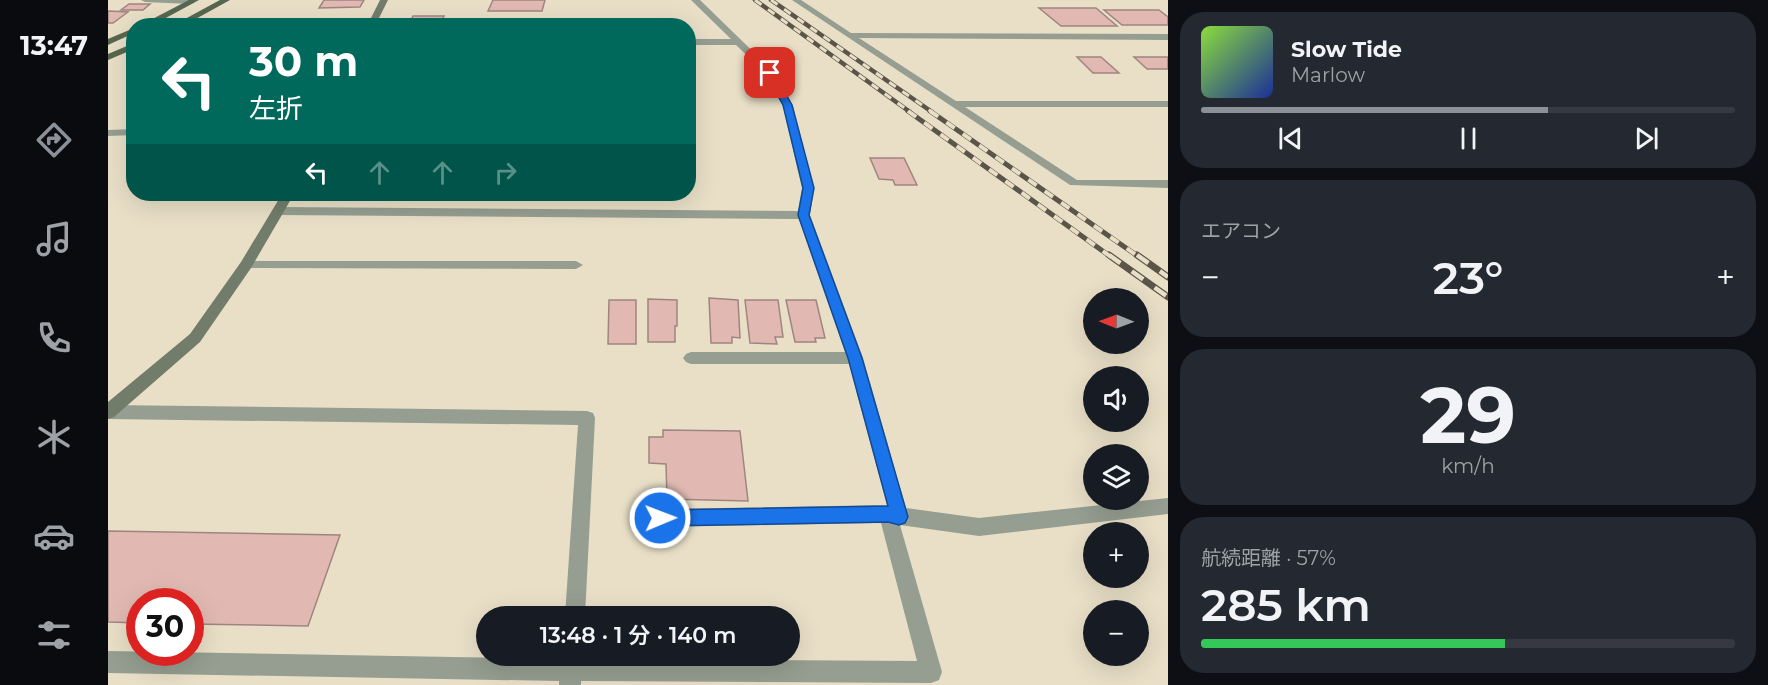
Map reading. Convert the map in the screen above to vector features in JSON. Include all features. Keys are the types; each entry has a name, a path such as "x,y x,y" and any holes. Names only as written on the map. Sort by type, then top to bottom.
{"main road":[{"path":"191,18 226,0"},
{"path":"159,18 193,1"},
{"path":"108,42 126,34"},
{"path":"108,57 126,49"}],"street":[{"path":"145,0 193,1"},
{"path":"375,18 384,0"},
{"path":"108,662 571,670 931,672 855,358 804,215 808,188 788,105 770,73 695,0"},
{"path":"796,0 1074,183 1168,184"},
{"path":"852,35 1168,37"},
{"path":"696,42 739,42"},
{"path":"954,104 1168,104"},
{"path":"108,133 126,132"},
{"path":"108,412 195,338 246,265 284,201"},
{"path":"279,211 804,215"},
{"path":"246,265 576,265"},
{"path":"691,358 855,358"},
{"path":"108,412 587,418 576,606"},
{"path":"660,518 894,516 979,527 1168,506"}],"building":[{"path":"324,0 364,0 360,7 319,8"},
{"path":"493,0 545,0 542,11 488,11"},
{"path":"129,4 150,4 143,10 121,10"},
{"path":"1039,8 1096,8 1117,26 1061,26"},
{"path":"1104,10 1159,10 1168,17 1168,25 1122,25"},
{"path":"108,11 128,12 113,23 108,23"},
{"path":"413,16 444,16 443,18 412,18"},
{"path":"1077,57 1101,57 1119,73 1093,73"},
{"path":"1134,57 1168,57 1168,69 1147,69"},
{"path":"870,158 904,158 917,185 895,185 893,180 879,179"},
{"path":"709,298 738,300 740,338 732,337 732,343 711,343"},
{"path":"648,299 677,300 675,342 648,342"},
{"path":"609,300 636,300 636,344 608,344"},
{"path":"745,300 778,300 783,337 775,337 777,344 750,343"},
{"path":"786,300 816,300 825,338 815,338 816,342 795,342"},
{"path":"663,430 740,431 748,501 667,499 666,464 649,463 649,437 663,437"},
{"path":"108,531 340,535 308,626 204,624 204,588 126,588 126,623 108,622"}],"railway":[{"path":"755,0 910,112"},
{"path":"771,0 932,112"},
{"path":"908,111 1111,257"},
{"path":"930,111 1139,257"},
{"path":"1109,255 1168,297"},
{"path":"1137,255 1168,277"}],"route":[{"path":"660,518 888,514 899,517 855,358 804,215 808,188 788,105 770,73"}]}
